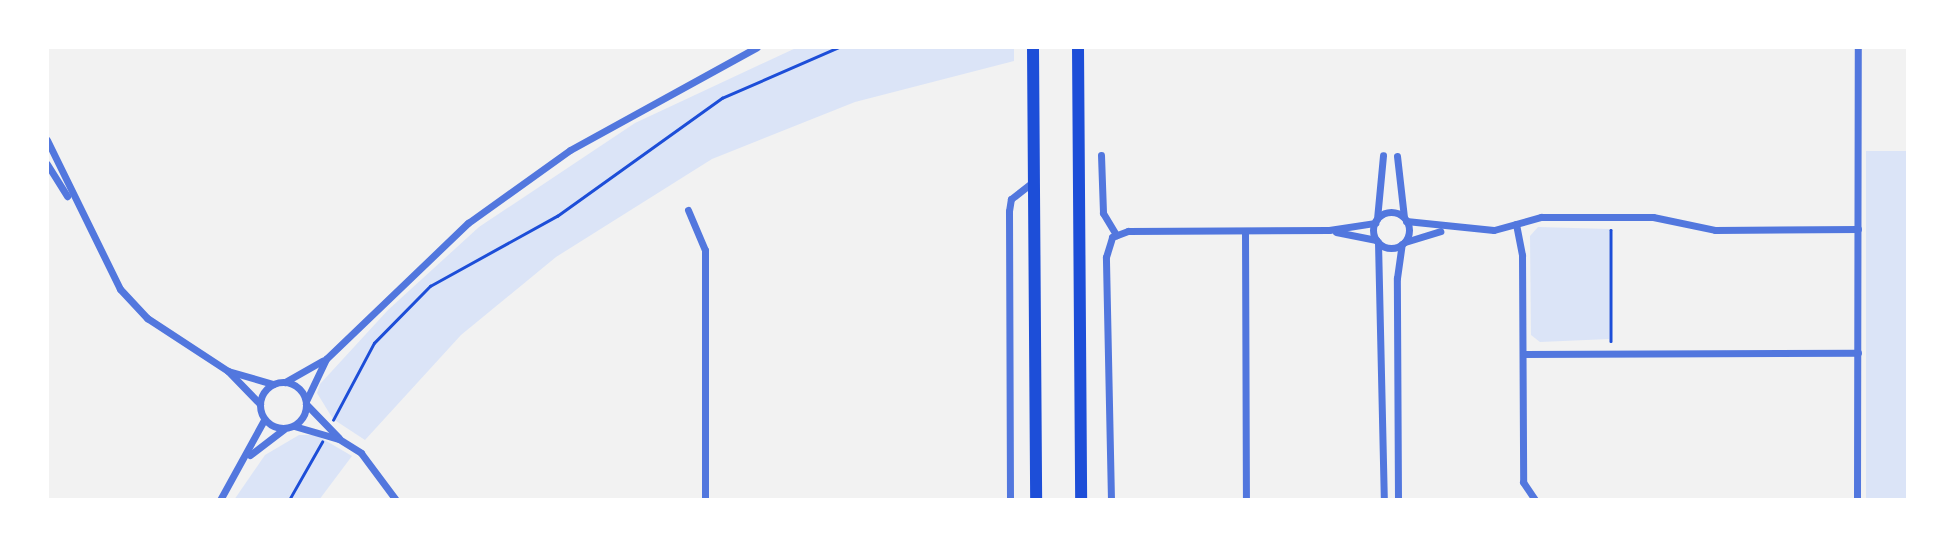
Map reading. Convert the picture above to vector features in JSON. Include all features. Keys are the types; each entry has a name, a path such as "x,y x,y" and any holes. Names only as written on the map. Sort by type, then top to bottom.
{"main road":[{"path":"1033,47 1036,500"},
{"path":"1078,47 1081,500"}],"street":[{"path":"228,371 273,384 285,382 326,359 428,257 520,184 622,119 757,47"},
{"path":"1857,500 1858,47"},
{"path":"47,140 80,218"},
{"path":"1101,155 1102,213 1116,235"},
{"path":"1383,155 1376,221 1384,277 1384,500"},
{"path":"1397,156 1405,220 1397,278 1398,500"},
{"path":"47,164 120,289 147,318 228,371 260,404 264,420 250,455 220,500"},
{"path":"1010,500 1009,211 1011,199 1033,182"},
{"path":"688,210 705,250 705,500"},
{"path":"1116,235 1328,230 1376,221 1388,213 1444,230"},
{"path":"1328,230 1403,244 1444,230 1516,225 1541,217 1653,217 1715,230 1858,229"},
{"path":"1516,225 1523,354 1523,482 1535,500"},
{"path":"1245,231 1245,500"},
{"path":"1111,500 1106,257 1116,235"},
{"path":"1523,354 1858,353"},
{"path":"294,426 326,359"},
{"path":"285,382 339,439 376,466 396,500"},
{"path":"260,404 273,384"},
{"path":"264,420 284,429"},
{"path":"250,455 284,429 294,426 339,439"}],"path":[{"path":"330,427 374,342 430,286 557,216 722,97 839,47"},
{"path":"1611,230 1611,341"},
{"path":"289,500 325,435"}],"shaded area":[{"path":"798,47 1014,47 1014,61 855,102 712,159 556,257 461,335 365,440 333,419 317,393 320,384 388,310 479,227 635,123"},
{"path":"1866,151 1908,151 1908,500 1866,500"},
{"path":"1538,227 1609,229 1609,339 1540,342 1531,335 1530,236"},
{"path":"299,435 316,435 352,456 319,500 234,500 265,455"}]}
